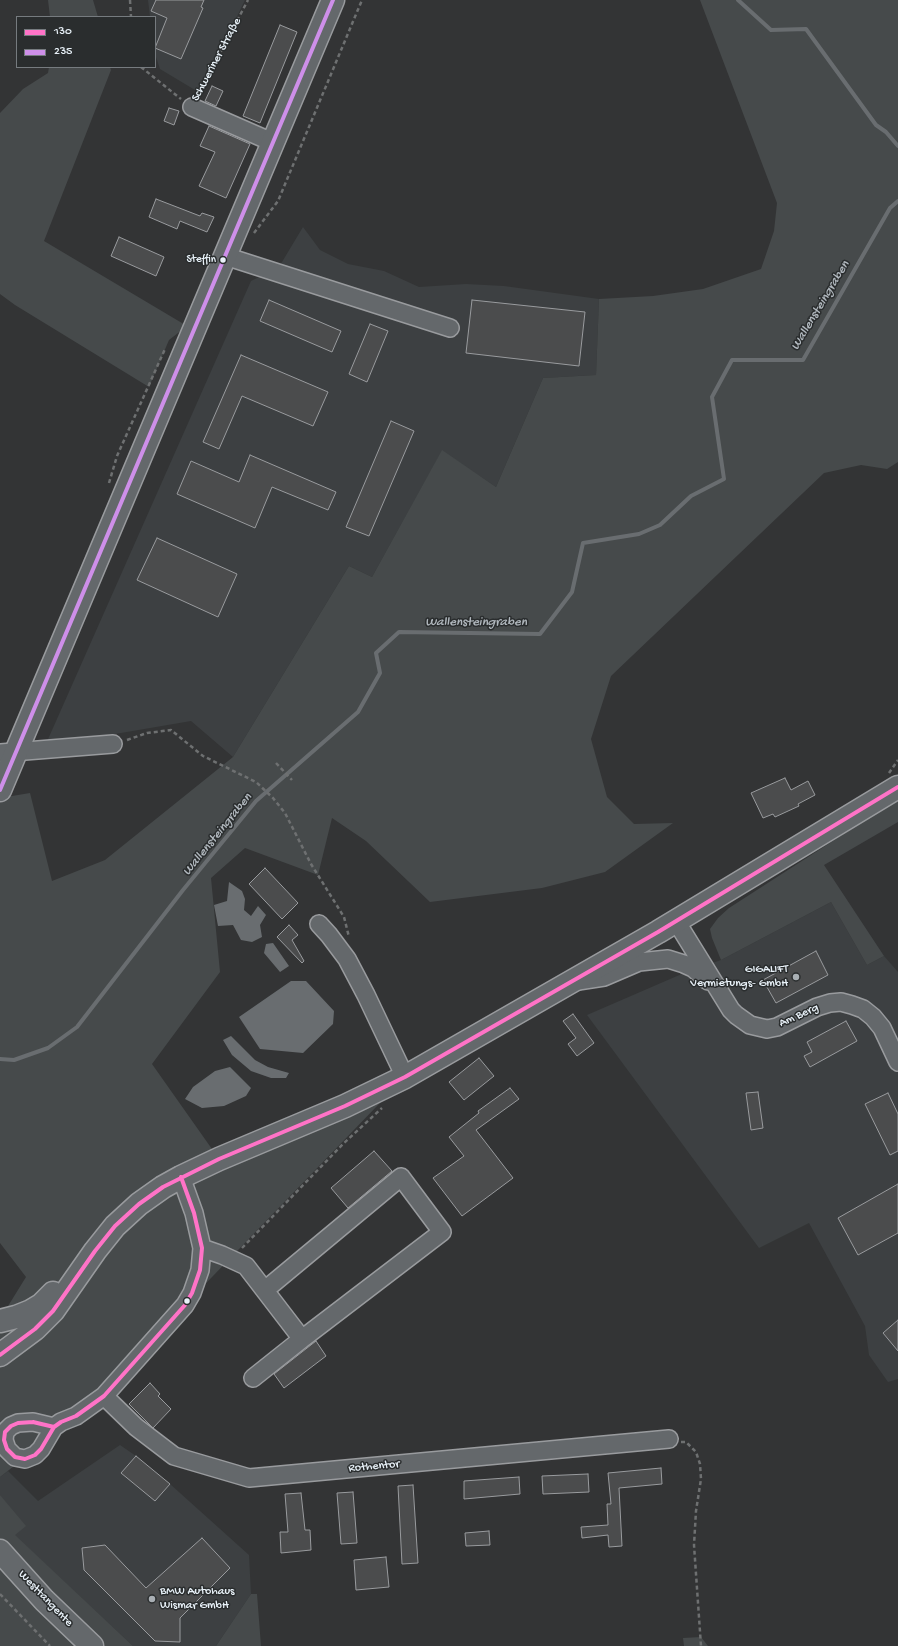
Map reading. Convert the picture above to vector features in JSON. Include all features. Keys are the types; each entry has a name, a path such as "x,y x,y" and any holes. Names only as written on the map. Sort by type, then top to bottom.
{"main road":[{"path":"0,790 8,752 225,256 333,0"},
{"path":"5,1348 34,1329 52,1310 115,1226 139,1204 181,1177 219,1159 345,1106 405,1077 676,921 898,787"},
{"path":"0,1321 16,1317 41,1305 60,1286 77,1262 87,1253 95,1251"},
{"name":"Westtangente","path":"0,1551 44,1600 92,1646"}],"street":[{"name":"Schweriner Straße","path":"192,107 272,142"},
{"path":"225,256 450,328"},
{"path":"8,752 113,744"},
{"name":"Am Berg","path":"676,921 717,989 736,1015 750,1025 767,1029 777,1027 817,1007 830,1003 841,1002 863,1009 873,1017 882,1028 898,1062"},
{"path":"319,924 347,960 366,995 405,1077"},
{"path":"574,981 604,977 639,962 668,959 693,968 717,989"},
{"path":"54,1427 61,1422 76,1416 104,1396 185,1305 196,1285 200,1270 202,1248 194,1213 181,1177"},
{"path":"254,1378 302,1339 442,1232 401,1177 264,1290"},
{"path":"202,1248 246,1266 302,1339"},
{"name":"Rothentor","path":"104,1396 136,1427 174,1456 249,1478 669,1439"}],"path":[{"path":"130,0 131,16"},
{"name":"Schweriner Straße","path":"192,107 248,0"},
{"path":"142,68 192,107"},
{"path":"113,744 147,734 171,730 202,756 256,782 285,813 311,864 344,917 349,934 349,952 347,960"},
{"path":"276,763 292,780"},
{"path":"669,1439 686,1442 696,1452 700,1464 701,1479 696,1511 694,1545 701,1646"},
{"path":"0,1594 50,1646"}],"shaded area":[{"path":"48,0 93,0 98,16 50,16"},
{"path":"148,0 245,0 200,93 160,69 156,57 156,16 150,16"},
{"path":"700,0 898,0 898,462 887,469 861,465 824,473 611,676 591,739 607,797 634,824 673,823 605,872 542,888 430,902 366,841 332,818 318,875 245,848 211,878 220,972 152,1064 219,1159 405,1077 185,1305 104,1396 0,1477 0,1319 26,1277 0,1243 0,798 30,793 52,881 105,860 233,757 349,566 372,577 442,450 496,487 543,378 596,375 599,299 653,296 703,289 761,269 774,231 777,203"},
{"path":"49,68 110,68 111,70 44,241 187,326 169,340 149,387 15,305 0,294 0,113 23,89 48,73"},
{"path":"303,227 320,250 348,264 384,271 419,287 466,284 504,286 599,299 596,375 543,378 496,487 442,451 372,577 349,566 233,757 191,721 45,746 251,281 279,267"},
{"path":"898,799 898,822 824,865 884,956 867,965 831,902 721,960 710,929 718,918 729,908"},
{"path":"229,882 242,891 245,899 244,910 251,916 258,906 266,915 260,925 262,937 252,942 241,940 233,925 218,926 214,905 227,901"},
{"path":"831,902 867,965 884,956 898,972 898,1379 888,1382 869,1355 865,1326 809,1223 759,1248 587,1015 684,973 721,960"},
{"path":"273,943 289,966 280,972 264,953 266,944"},
{"path":"291,981 306,981 334,1011 333,1024 303,1053 260,1049 239,1017"},
{"path":"231,1036 255,1060 268,1067 289,1073 286,1078 271,1078 251,1071 232,1055 223,1040"},
{"path":"230,1067 251,1088 246,1096 224,1106 202,1108 185,1099 193,1087 215,1071"},
{"path":"120,1445 136,1456 122,1473 155,1501 170,1484 249,1555 251,1594 216,1646 133,1646 14,1535 0,1495 0,1477 8,1471 38,1501"},
{"path":"0,1495 26,1526 15,1535 133,1646 0,1646"},
{"path":"251,1594 257,1594 261,1646 216,1646"},
{"path":"701,1637 708,1646 684,1646 683,1638"}],"building":[{"path":"156,0 204,0 201,7 203,8 181,59 156,48 167,18 151,11"},
{"path":"280,25 297,32 260,123 243,116"},
{"path":"212,86 223,91 216,106 205,101"},
{"path":"169,108 179,111 174,125 164,121"},
{"path":"209,126 250,144 226,198 199,186 215,152 200,146"},
{"path":"156,199 200,216 202,213 214,217 207,232 180,221 177,229 149,217"},
{"path":"119,237 164,257 156,276 111,256"},
{"path":"269,300 341,331 332,352 260,321"},
{"path":"472,300 585,312 579,366 466,353"},
{"path":"370,324 388,331 367,382 349,374"},
{"path":"241,355 328,392 313,426 242,396 219,449 203,442"},
{"path":"391,421 414,431 369,536 346,527"},
{"path":"250,455 336,492 328,510 272,487 255,528 177,494 191,461 239,482"},
{"path":"157,538 237,574 218,617 137,580"},
{"path":"785,778 791,790 808,781 815,795 798,804 799,806 775,817 773,814 763,818 751,793"},
{"path":"265,868 298,903 282,919 249,884"},
{"path":"289,925 298,935 292,940 304,961 302,963 277,937"},
{"name":"GIGALIFT Vermietungs- GmbH","path":"816,951 828,975 776,1003 763,980"},
{"path":"573,1014 594,1043 577,1056 568,1044 576,1038 563,1021"},
{"path":"846,1021 857,1041 810,1067 804,1056 812,1052 807,1042"},
{"path":"479,1058 494,1076 464,1100 449,1082"},
{"path":"510,1088 519,1099 476,1130 513,1178 462,1216 433,1178 464,1156 449,1137 479,1113 478,1111"},
{"path":"758,1092 763,1128 751,1130 746,1093"},
{"path":"888,1093 898,1114 898,1151 890,1155 865,1104"},
{"path":"374,1151 392,1171 348,1208 331,1188"},
{"path":"898,1184 898,1233 858,1255 838,1218"},
{"path":"898,1320 898,1351 883,1333"},
{"path":"316,1341 326,1356 284,1388 274,1374"},
{"path":"150,1383 160,1394 158,1396 171,1409 153,1428 129,1404"},
{"path":"136,1456 170,1484 155,1501 121,1473"},
{"path":"661,1468 662,1484 619,1488 622,1546 609,1547 608,1535 582,1538 581,1527 608,1525 607,1504 611,1504 608,1473"},
{"path":"588,1474 589,1492 543,1494 542,1476"},
{"path":"519,1477 520,1494 464,1499 464,1481"},
{"path":"413,1485 418,1563 402,1564 398,1486"},
{"path":"353,1492 357,1543 341,1544 337,1493"},
{"path":"301,1493 305,1530 310,1530 311,1550 281,1553 280,1532 288,1532 285,1494"},
{"path":"489,1531 490,1545 466,1546 465,1533"},
{"path":"202,1538 230,1568 180,1618 180,1642 155,1641 84,1570 82,1548 105,1545 146,1588"},
{"path":"386,1557 389,1587 356,1590 354,1560"}],"waterway":[{"name":"Wallensteingraben","path":"738,0 771,30 806,29 876,125 886,132 898,146"},
{"name":"Wallensteingraben","path":"0,1059 14,1060 48,1048 77,1027 183,890 256,801 358,712 380,673 376,653 399,632 540,634 572,592 583,543 639,534 660,525 691,496 724,479 712,397 732,360 803,360 890,208 898,201"}],"transit line":[{"name":"235","path":"0,790 333,0"},
{"name":"130","path":"0,1355 35,1329 53,1311 95,1251 115,1226 139,1204 163,1187 219,1159 345,1106 405,1077 658,932 898,787"},
{"name":"130","path":"54,1427 61,1422 76,1416 104,1396 185,1305 192,1293 200,1270 202,1248 194,1213 181,1177"},
{"name":"130","path":"33,1422 54,1427 41,1449 35,1455 25,1459 15,1457 7,1449 4,1440 5,1432 11,1426 18,1423 33,1422"}],"place":[{"name":"Steffin","path":"223,260"},
{"name":"GIGALIFT Vermietungs- GmbH","path":"796,977"},
{"name":"BMW Autohaus Wismar GmbH","path":"152,1599"}]}
